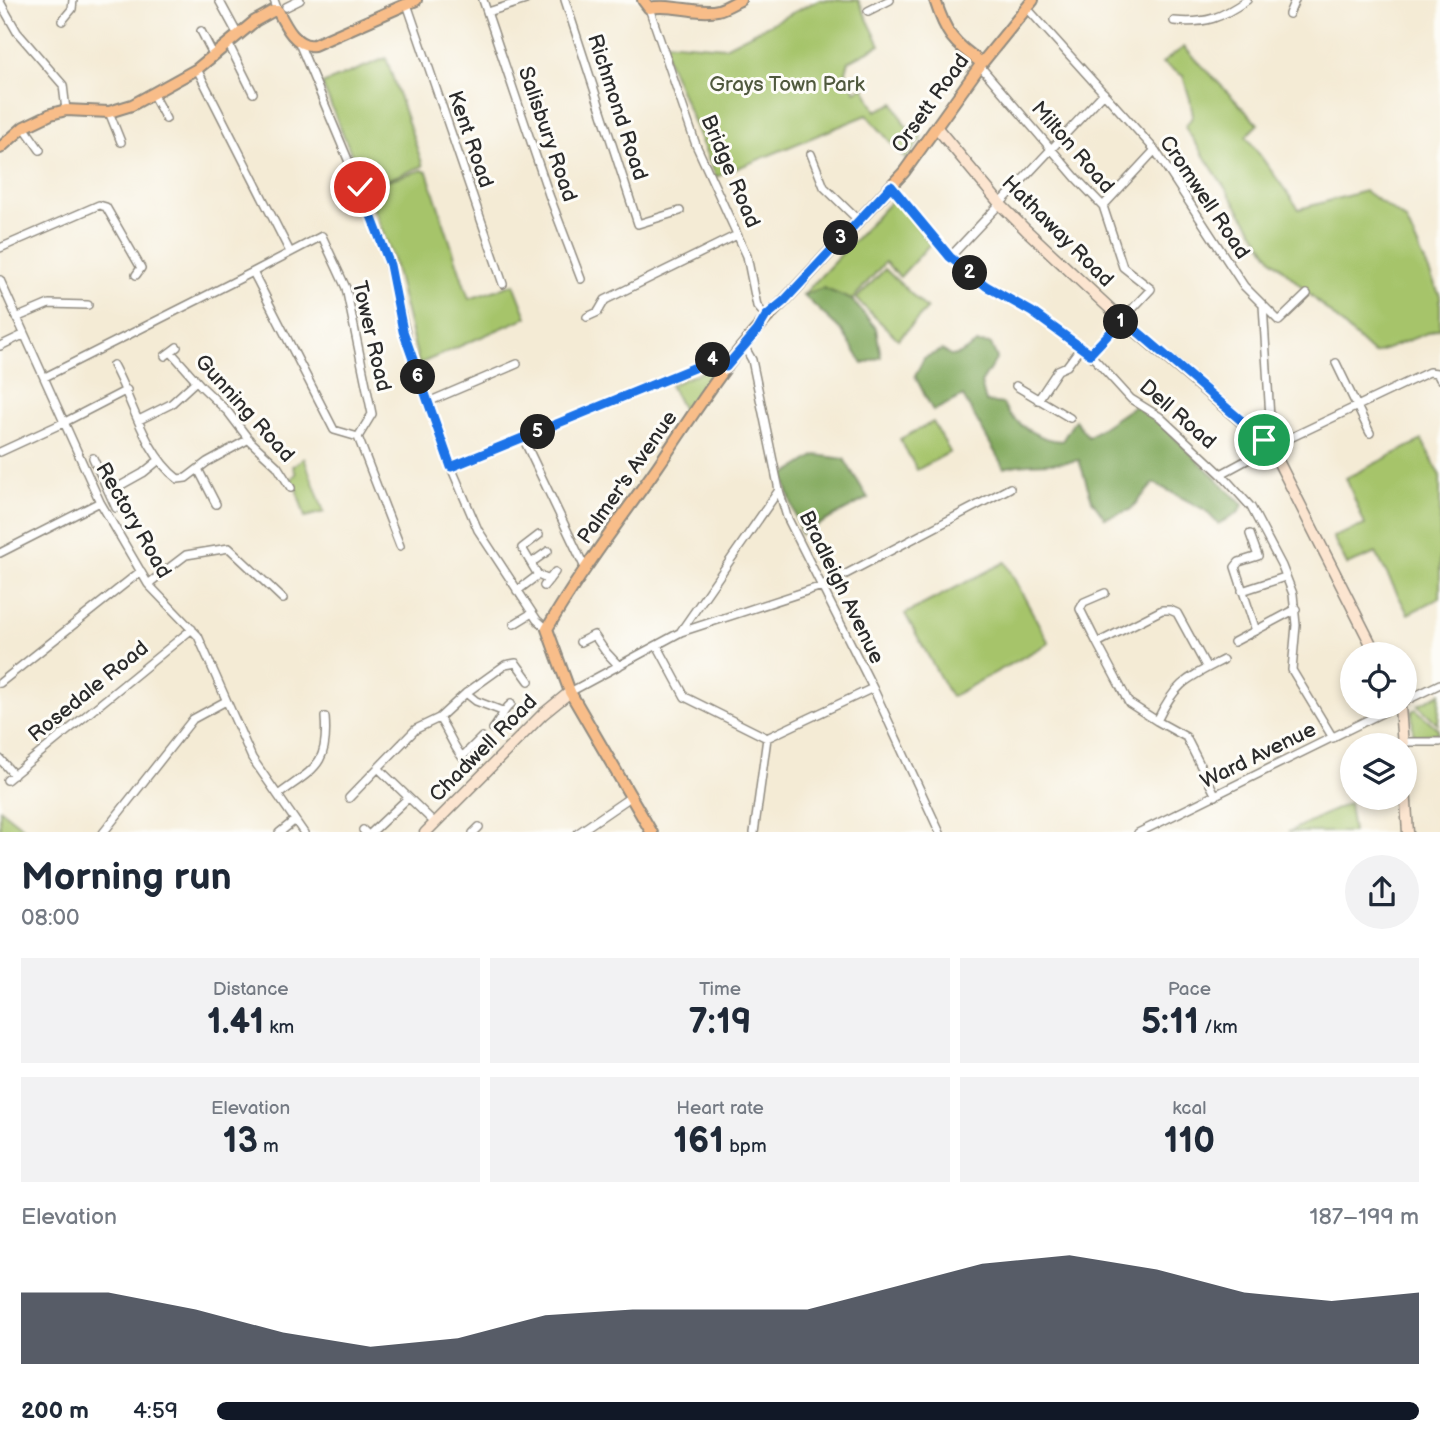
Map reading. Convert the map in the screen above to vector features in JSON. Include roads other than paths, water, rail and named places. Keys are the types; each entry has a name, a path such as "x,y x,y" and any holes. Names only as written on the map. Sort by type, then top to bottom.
{"main road":[{"path":"646,4 711,11 740,0"},
{"path":"935,0 946,31 981,65"},
{"path":"0,148 24,127 66,110 109,113 132,105 197,69 255,21 280,6 299,43 306,47 314,46 411,2"},
{"name":"Orsett Road","path":"766,316 784,301 891,186 1030,4"},
{"name":"Palmer's Avenue","path":"547,629 726,367 766,316"},
{"path":"547,629 570,692 652,832"}],"street":[{"path":"62,21 72,9 73,0"},
{"path":"219,0 238,35"},
{"path":"280,6 300,0"},
{"name":"Salisbury Road","path":"483,0 581,279"},
{"path":"488,12 526,0"},
{"name":"Richmond Road","path":"565,0 638,223 680,211"},
{"path":"869,11 890,0"},
{"path":"1174,21 1218,18 1247,0"},
{"path":"1289,14 1295,0"},
{"path":"0,2 17,33 63,85 66,110"},
{"name":"Kent Road","path":"411,2 503,284"},
{"name":"Bridge Road","path":"646,4 696,145 747,256 757,306 766,316"},
{"name":"Cromwell Road","path":"1030,4 1155,150 1244,286 1263,304"},
{"path":"201,31 214,56"},
{"path":"228,43 253,93"},
{"path":"299,43 383,243 403,331 451,467 478,530 532,613 547,629"},
{"name":"Milton Road","path":"981,65 1103,206 1124,267 1152,289 1123,319"},
{"path":"197,69 290,252"},
{"path":"950,257 1104,93"},
{"path":"153,94 166,119"},
{"path":"109,113 121,142"},
{"path":"24,127 40,150"},
{"name":"Hathaway Road","path":"937,128 1001,205 1079,281 1267,443 1370,642"},
{"path":"1103,206 1155,150"},
{"path":"811,154 824,187 858,220"},
{"name":"Dell Road","path":"891,186 950,257 986,286 1032,312 1090,354 1132,399 1160,417 1221,474 1251,507 1293,594 1296,610 1292,670 1333,738"},
{"path":"0,248 99,205 106,207 141,268 136,275"},
{"path":"587,317 597,312 605,300 737,235"},
{"name":"Tower Road","path":"45,377 322,236 346,288 372,414 358,437"},
{"path":"253,272 334,430 358,437 400,546"},
{"name":"Rectory Road","path":"0,280 100,502 148,584 198,636 252,758 304,832"},
{"path":"1263,304 1279,321 1307,294"},
{"path":"16,318 49,304 88,305"},
{"path":"1263,304 1270,418 1267,443"},
{"path":"1090,354 1123,319"},
{"path":"0,346 23,335"},
{"name":"Bradleigh Avenue","path":"744,346 752,360 787,517 873,688 940,832"},
{"path":"1038,400 1058,370 1067,366 1081,347"},
{"name":"Gunning Road","path":"171,352 249,439 277,466 291,488"},
{"path":"451,467 713,360 726,367"},
{"path":"1336,363 1370,433"},
{"path":"113,365 159,460 178,479 186,478 249,439"},
{"path":"428,402 517,365"},
{"path":"1221,474 1267,443 1357,407 1429,372 1438,376"},
{"path":"139,420 172,404 196,381"},
{"path":"1016,386 1070,418"},
{"path":"0,452 127,390"},
{"path":"523,438 586,570"},
{"path":"93,458 116,508"},
{"path":"109,492 143,474 159,460"},
{"path":"198,469 216,504"},
{"path":"570,692 681,632 820,587 1010,488"},
{"path":"681,632 779,490"},
{"path":"0,553 100,502"},
{"path":"1250,534 1258,556 1239,562 1235,567 1256,631"},
{"path":"540,535 522,548 546,583 555,572"},
{"path":"148,584 186,555 229,548 284,599"},
{"path":"531,563 548,551"},
{"path":"0,683 141,571"},
{"path":"517,591 538,575"},
{"path":"1242,591 1285,576"},
{"path":"1105,593 1084,603 1080,609 1129,703 1186,737 1216,796"},
{"path":"1097,643 1162,610 1170,610 1177,613 1207,668"},
{"path":"1234,642 1296,610"},
{"path":"514,624 532,613"},
{"name":"Rosedale Road","path":"6,780 192,629"},
{"path":"580,642 594,635 619,666"},
{"path":"657,645 685,697 767,737"},
{"path":"1157,720 1175,688 1223,660"},
{"path":"349,798 416,729 439,718 466,692 505,665 516,663 528,681"},
{"path":"1417,695 1440,684"},
{"path":"767,737 873,688"},
{"path":"466,692 476,701 502,711"},
{"name":"Chadwell Road","path":"425,832 543,715 570,692"},
{"path":"103,832 193,719 226,701"},
{"path":"493,729 499,722 502,711 512,704"},
{"path":"278,795 322,759 326,734 325,717"},
{"path":"439,718 448,731 459,759 482,737"},
{"name":"Ward Avenue","path":"1138,832 1370,719"},
{"path":"754,832 767,737"},
{"path":"1417,743 1440,742"},
{"path":"0,759 14,775"},
{"path":"378,768 435,822"},
{"path":"578,832 632,796"},
{"path":"367,832 408,798"},
{"path":"1407,810 1408,832"},
{"path":"279,832 295,820"}],"park label":[{"name":"Grays Town Park","path":"787,84"}]}
